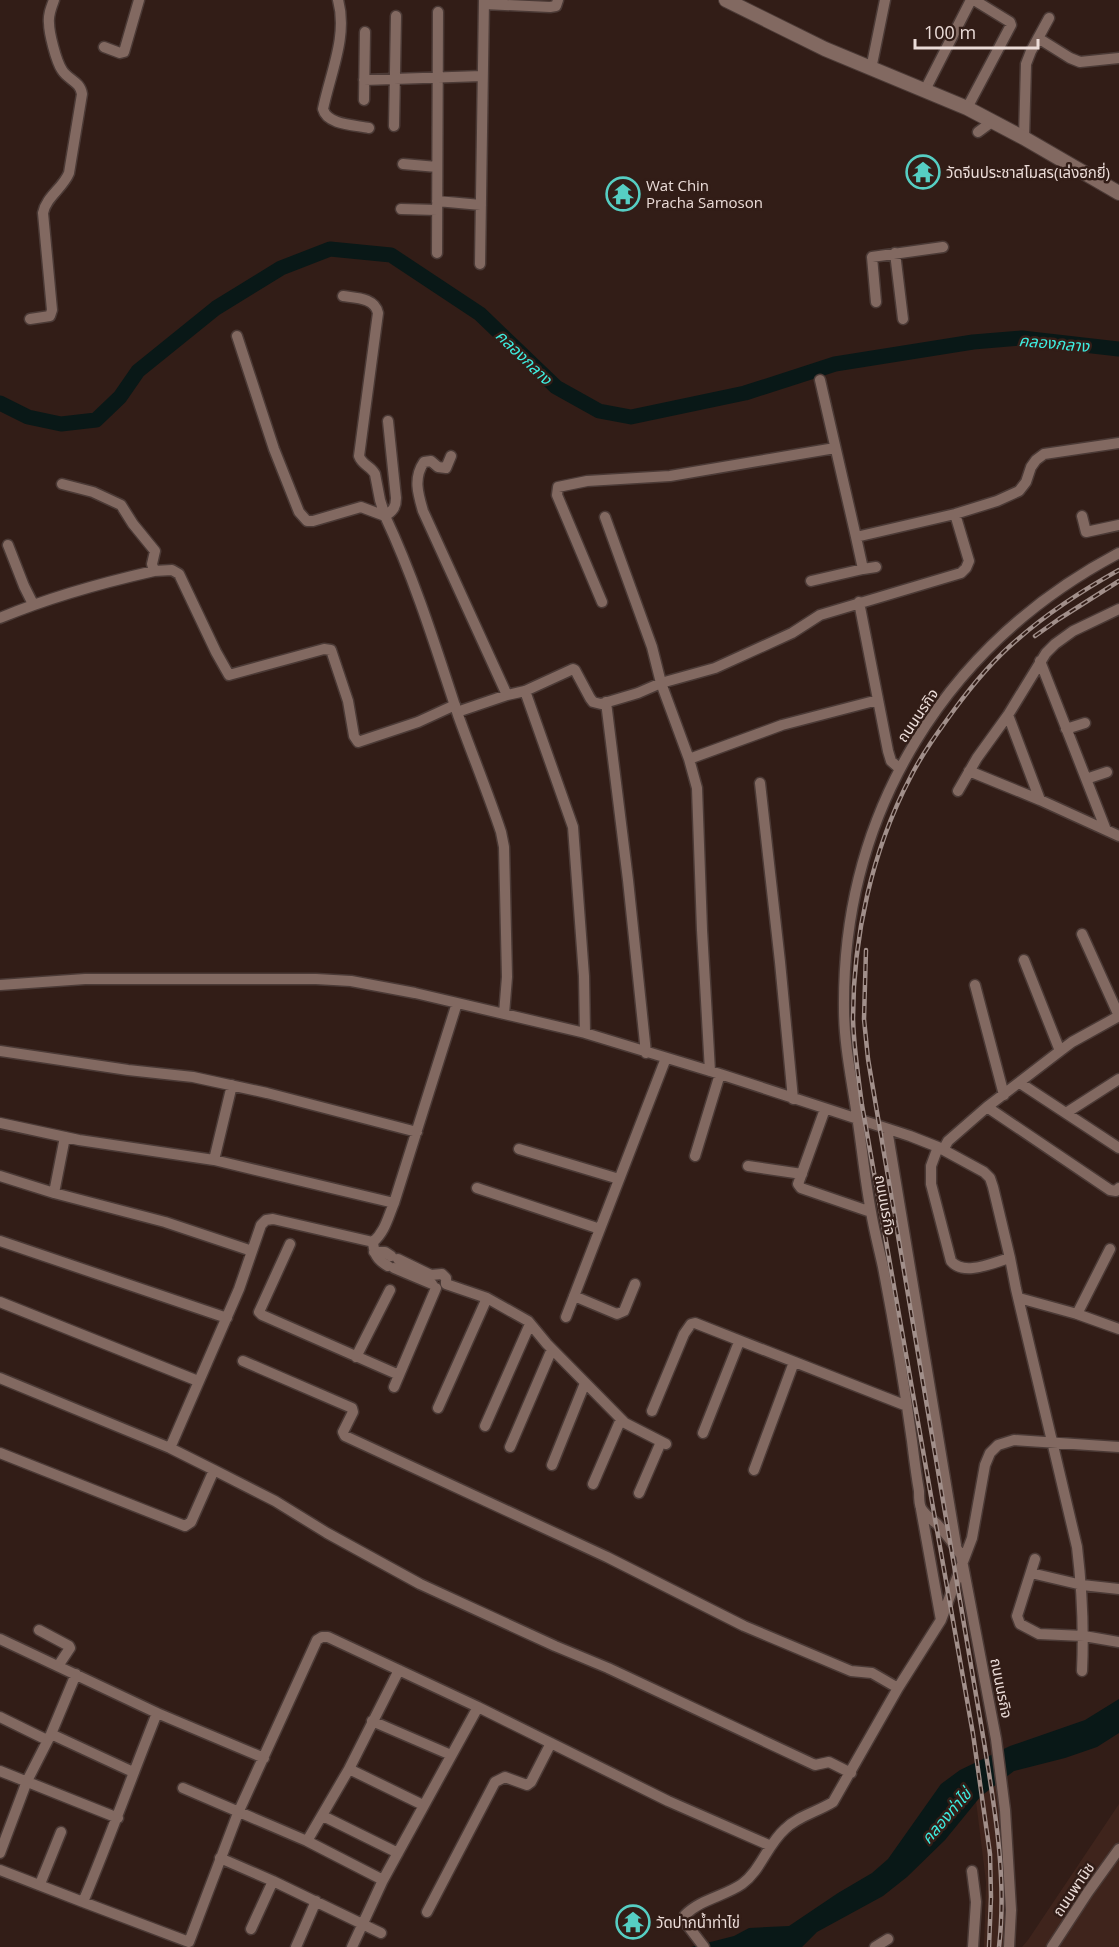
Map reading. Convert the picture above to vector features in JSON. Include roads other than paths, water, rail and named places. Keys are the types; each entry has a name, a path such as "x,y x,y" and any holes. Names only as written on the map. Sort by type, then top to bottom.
{"main road":[{"path":"726,0 871,69 967,108 1119,193"}],"street":[{"path":"30,319 48,317 52,310 43,213 47,201 66,181 69,173 82,94 81,88 59,64 49,26 49,16 54,0"},
{"path":"104,47 124,52 139,0"},
{"path":"338,0 342,20 325,101 325,115 332,120 369,128"},
{"path":"480,264 484,2 556,6 558,0"},
{"path":"871,69 885,0"},
{"path":"925,90 973,0 1010,22 1011,25 967,108"},
{"path":"437,253 438,12"},
{"path":"394,126 396,16"},
{"path":"1024,138 1026,64 1049,18"},
{"path":"364,100 365,32"},
{"path":"1038,38 1080,62 1119,58"},
{"path":"364,80 482,76"},
{"path":"978,132 993,121"},
{"path":"403,164 437,167"},
{"path":"401,209 481,205"},
{"path":"876,302 873,256 943,247"},
{"path":"895,253 903,319"},
{"path":"343,296 372,302 377,307 359,456 361,461 375,474 380,500 428,621 504,847 507,977 504,1014"},
{"path":"237,336 274,449 299,512 307,521 361,507 386,516 393,512 396,498 388,421"},
{"path":"820,381 863,569"},
{"path":"856,537 955,514 997,501 1019,491 1026,482 1031,467 1044,454 1119,442"},
{"path":"602,602 556,495 558,488 587,481 670,476 836,448"},
{"path":"451,456 446,468 424,462 417,473 417,494 507,695"},
{"path":"62,484 93,492 121,505 155,551 152,568 154,571"},
{"path":"0,618 33,604 100,584 154,571 172,570 179,574 229,675 324,649 332,652 348,702 354,736 358,742 456,708 525,691 573,669 590,698 597,703 638,693 661,683 714,668 792,633 820,615 961,573 969,561 955,514"},
{"path":"1082,516 1085,531 1089,533 1119,525"},
{"path":"605,517 652,647 661,683 689,759 697,788 702,930 715,1073 695,1156"},
{"path":"8,545 33,604"},
{"name":"ถนนนรกิจ","path":"1009,1947 1011,1910 1005,1810 996,1739 963,1562 957,1548 921,1508 907,1406 871,1212 858,1119 845,1023 846,971 850,921 858,879 876,821 900,769 920,736 964,673 999,636 1045,598 1089,569 1119,554"},
{"path":"811,581 876,567"},
{"path":"859,602 891,761 900,769"},
{"path":"958,790 1050,649 1065,636 1119,609"},
{"path":"1040,662 1106,830"},
{"path":"525,691 573,827 584,976 585,1033"},
{"path":"689,759 782,725 878,700"},
{"path":"606,702 627,869 646,1053"},
{"path":"1008,715 1040,800"},
{"path":"1066,729 1085,723"},
{"path":"969,771 1119,836"},
{"path":"1086,779 1107,772"},
{"path":"760,783 793,1099"},
{"path":"1010,1258 970,1268 955,1266 951,1261 931,1184 931,1166 941,1148 987,1107 1060,1051 1119,1016 1082,934"},
{"path":"1024,960 1060,1051"},
{"path":"0,985 85,979 351,981 585,1033 887,1129 941,1148 984,1172 990,1178 1010,1258 1077,1547 1082,1585 1084,1636 1082,1671"},
{"path":"975,986 1005,1095"},
{"path":"374,1247 394,1203 457,1003"},
{"path":"0,1051 193,1077 417,1132"},
{"path":"566,1317 666,1058"},
{"path":"1066,1113 1119,1079"},
{"path":"1020,1083 1119,1148"},
{"path":"214,1160 232,1085"},
{"path":"987,1107 1110,1190 1116,1191 1119,1188"},
{"path":"825,1109 798,1184 801,1188 871,1212"},
{"path":"0,1123 65,1137 214,1160 394,1203"},
{"path":"887,1129 957,1548"},
{"path":"54,1193 65,1137"},
{"path":"519,1149 619,1179"},
{"path":"748,1166 802,1174"},
{"path":"0,1176 54,1193 165,1222 252,1251"},
{"path":"477,1188 600,1229"},
{"path":"170,1448 227,1318 261,1225 266,1220 273,1219 374,1247 385,1252 393,1262 437,1283 487,1298 504,1306 530,1324 621,1419 633,1428 663,1443 639,1493"},
{"path":"0,1240 227,1318"},
{"path":"290,1244 260,1312 262,1315 399,1375"},
{"path":"1077,1314 1110,1249"},
{"path":"394,1387 437,1283"},
{"path":"574,1296 617,1314 624,1311 635,1284"},
{"path":"356,1357 390,1290"},
{"path":"438,1408 487,1298"},
{"path":"1019,1298 1077,1314 1119,1329"},
{"path":"0,1302 198,1381"},
{"path":"652,1411 684,1334 691,1324 695,1323 907,1406"},
{"path":"485,1426 530,1324"},
{"path":"703,1433 739,1342"},
{"path":"510,1447 552,1349"},
{"path":"243,1360 352,1408 353,1412 343,1432 345,1436 607,1557 744,1626 851,1671 872,1673 898,1688"},
{"path":"754,1470 794,1362"},
{"path":"0,1378 170,1448 275,1501 386,1567 466,1606 608,1668 815,1765 829,1762 850,1773"},
{"path":"552,1464 585,1383"},
{"path":"593,1484 621,1419"},
{"path":"701,1943 685,1922 685,1915 712,1897 741,1885 753,1875 783,1830 797,1819 833,1802 898,1688 941,1620 972,1538 985,1465 990,1453 998,1444 1014,1440 1119,1447"},
{"path":"0,1453 185,1526 191,1522 214,1470"},
{"path":"921,1508 941,1620"},
{"path":"1035,1559 1017,1617 1020,1624 1039,1634 1084,1636 1119,1642"},
{"path":"1031,1574 1082,1585 1119,1589"},
{"path":"39,1630 69,1646 70,1648 58,1666"},
{"path":"0,1870 189,1942 238,1813 317,1640 327,1636 478,1707 668,1801 771,1846"},
{"path":"0,1639 157,1713 264,1758"},
{"path":"307,1841 349,1769 399,1670"},
{"path":"0,1852 27,1782 76,1674"},
{"path":"352,1947 383,1880 478,1707"},
{"path":"83,1902 118,1818 133,1772 157,1713"},
{"path":"0,1717 133,1772"},
{"path":"372,1721 451,1755"},
{"path":"427,1912 495,1782 505,1778 527,1785 531,1782 551,1743"},
{"path":"349,1769 423,1805"},
{"path":"0,1771 118,1818"},
{"path":"183,1788 307,1841 383,1880"},
{"path":"323,1816 398,1853"},
{"path":"40,1884 61,1832"},
{"name":"ถนนพานิช","path":"1053,1947 1119,1849"},
{"path":"220,1858 381,1933"},
{"path":"972,1871 976,1902 973,1947"},
{"path":"251,1929 273,1881"},
{"path":"296,1947 316,1901"},
{"path":"875,1947 888,1939"}],"water":[{"name":"คลองท่าไข่","path":"1119,1699 1119,1733 1097,1747 1014,1771 981,1796 945,1840 907,1877 883,1896 817,1932 802,1947 691,1947 734,1936 749,1928 789,1926 872,1873 888,1859 941,1784 960,1770 1010,1746 1085,1720"}],"waterway":[{"name":"คลองกลาง","path":"0,403 28,417 61,424 96,420 120,397 138,371 216,308 281,268 330,249 391,255 480,314 556,387 599,411 631,417 745,393 835,364 973,342 1022,338 1119,349"}],"railway":[{"path":"989,1947 990,1854 973,1734 862,1105 855,1051 854,988 861,926 875,865 897,806 930,743 976,681 1009,647 1054,611 1119,570"},
{"path":"1035,636 1119,581"},
{"path":"866,950 864,1019 868,1059 996,1819 1002,1895 999,1947"}],"place":[{"name":"วัดจีนประชาสโมสร(เล่งฮกยี่)","path":"923,172"},
{"name":"Wat Chin Pracha Samoson","path":"623,194"},
{"name":"วัดปากน้ำท่าไข่","path":"633,1922"}]}
